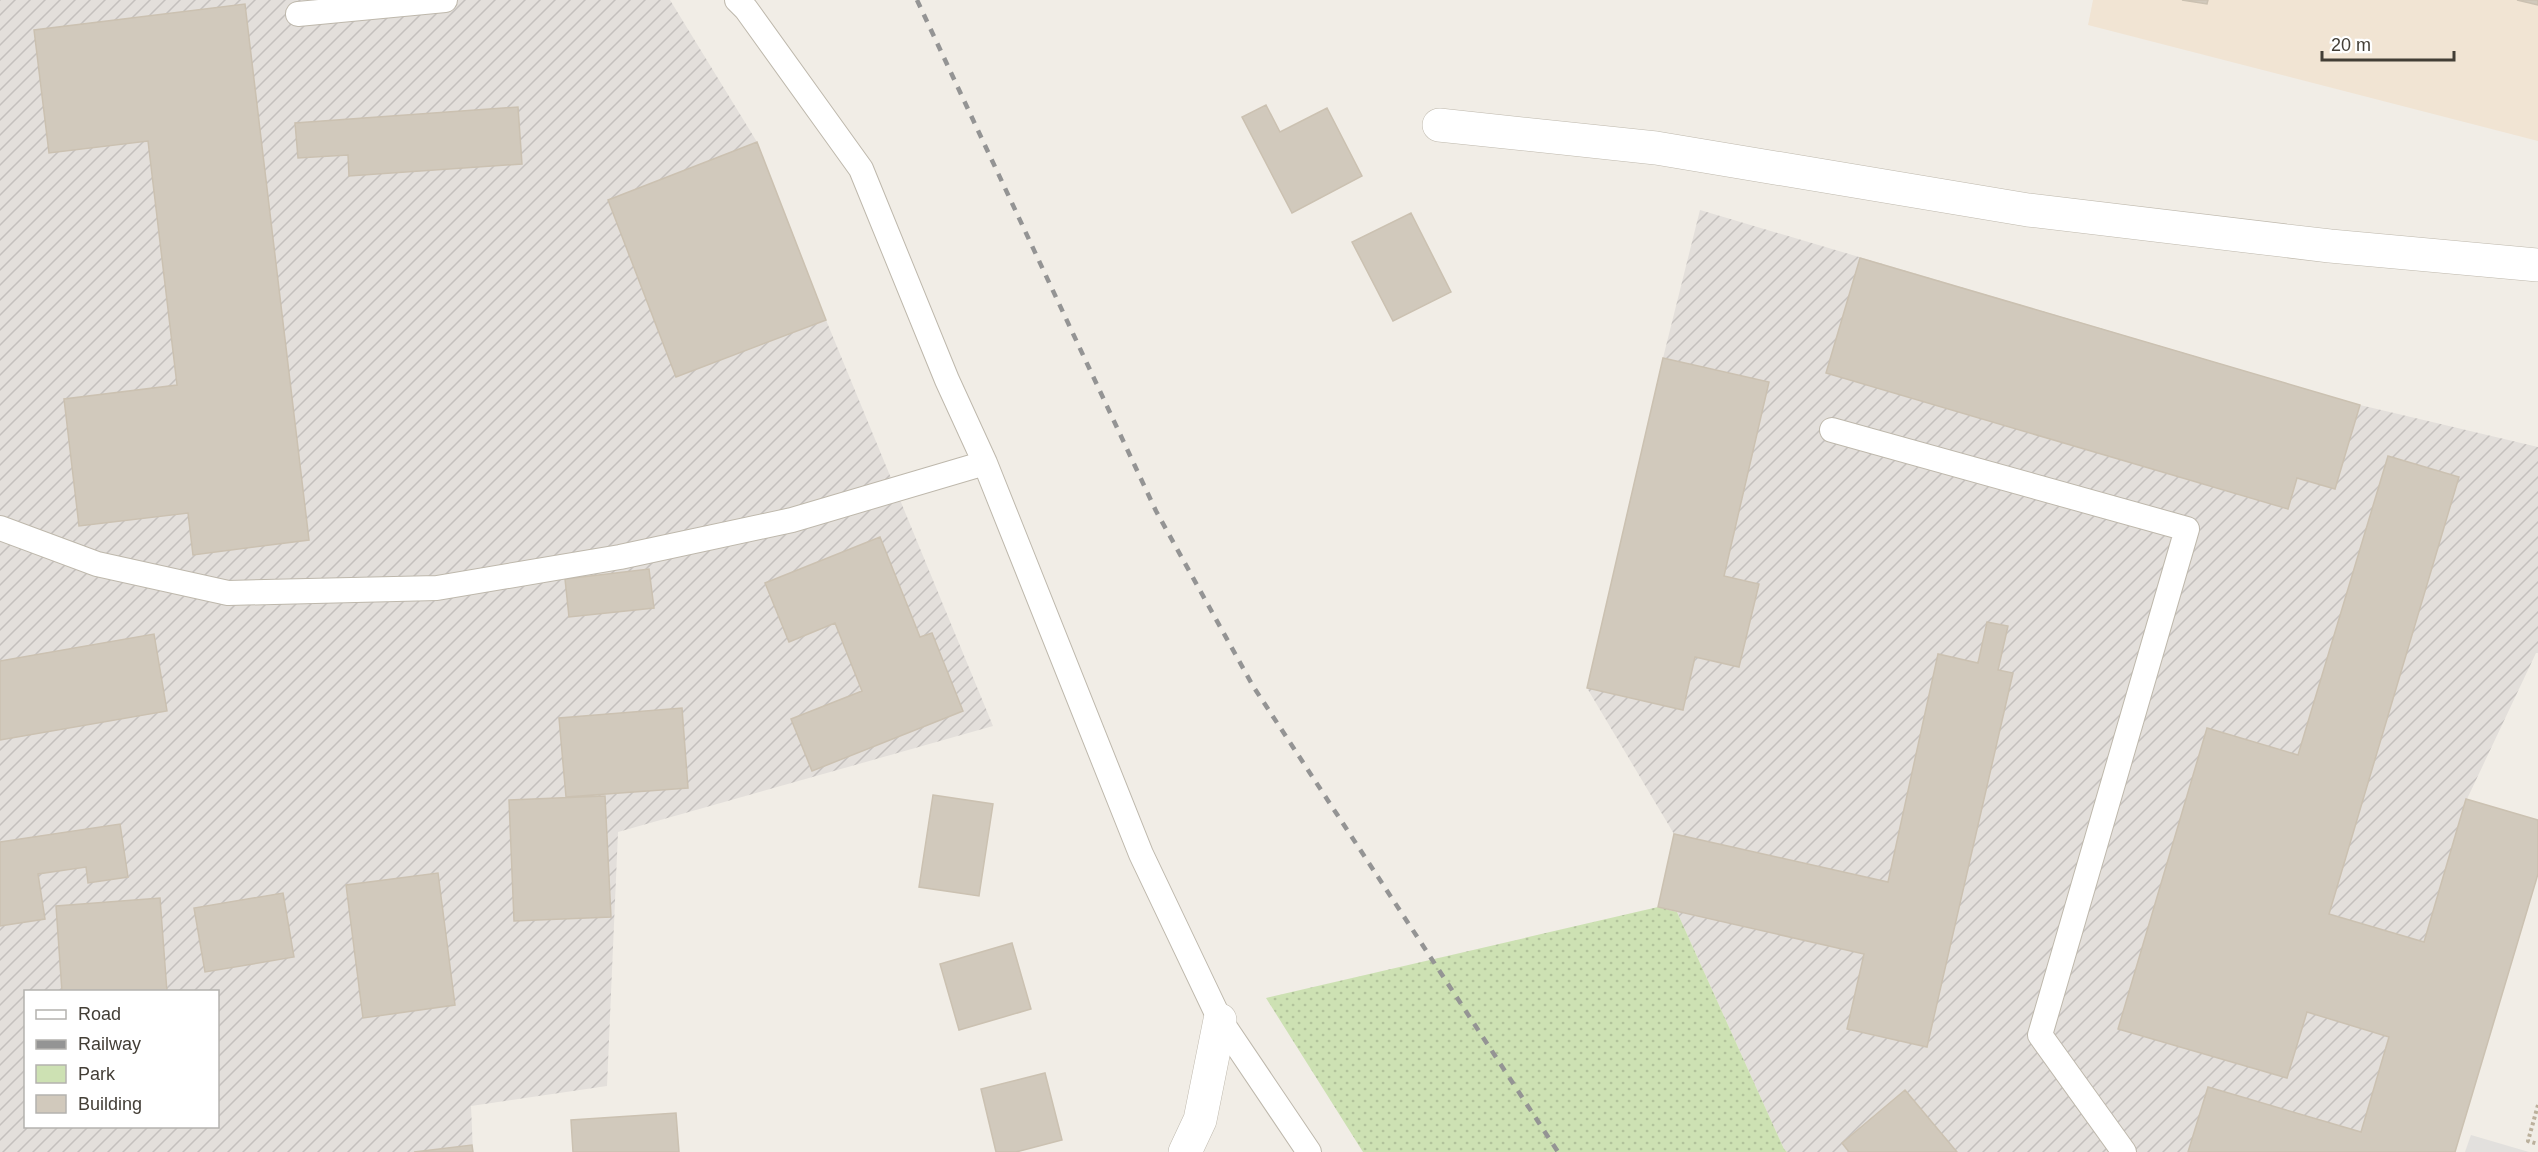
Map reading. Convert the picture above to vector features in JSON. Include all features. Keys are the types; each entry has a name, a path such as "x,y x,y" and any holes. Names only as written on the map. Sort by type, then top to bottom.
{"street":[{"path":"1439,125 1656,148 2028,210 2330,246 2538,265"},
{"path":"1185,1152 1200,1120 1220,1020"}],"lane":[{"path":"298,14 446,0"},
{"path":"737,0 746,9 861,169 947,380 985,463 1141,854 1220,1020 1309,1152"},
{"path":"1832,430 2187,529 2040,1035 2124,1152"},
{"path":"0,528 97,564 228,592 437,588 620,558 792,520 985,463"}],"path":[{"path":"2538,1105 2528,1141 2538,1144"}],"shaded area":[{"path":"0,0 670,0 757,142 826,320 993,726 618,832 607,1086 471,1106 473,1152 0,1152"},
{"path":"2093,0 2538,0 2538,141 2088,25"},
{"path":"1700,210 2360,405 2538,447 2538,653 2467,799 2538,874 2455,1152 1787,1152 1784,1149 1677,912 1658,907 1674,834 1587,688 1663,358"},
{"path":"2471,1135 2529,1152 2465,1152"}],"green space":[{"path":"1658,907 1677,912 1787,1152 1363,1152 1266,998"}],"building":[{"path":"2182,0 2208,0 2207,4"},
{"path":"2517,0 2538,0 2538,5"},
{"path":"245,4 309,540 193,555 188,513 79,526 64,399 177,385 148,141 49,153 34,30"},
{"path":"1266,105 1280,132 1327,108 1362,176 1292,213 1242,117"},
{"path":"518,107 522,164 349,176 348,155 298,158 295,123"},
{"path":"757,142 826,320 676,377 608,200"},
{"path":"1411,213 1451,292 1393,321 1352,242"},
{"path":"1860,258 2360,405 2335,489 2297,478 2288,509 1826,373"},
{"path":"1663,358 1769,382 1724,576 1759,584 1739,667 1695,657 1683,710 1587,688"},
{"path":"2388,456 2459,477 2329,914 2424,942 2466,799 2538,820 2538,874 2455,1152 2188,1152 2208,1087 2361,1132 2389,1037 2307,1012 2287,1078 2118,1029 2207,728 2298,755"},
{"path":"880,537 920,637 932,633 963,711 812,771 791,719 862,691 835,623 789,642 765,583"},
{"path":"649,569 654,608 569,617 565,579"},
{"path":"1987,622 2008,626 1998,670 2013,673 1927,1047 1847,1029 1864,954 1658,907 1674,834 1888,882 1938,654 1978,663"},
{"path":"154,634 167,711 0,740 0,661"},
{"path":"682,708 688,788 566,797 559,718"},
{"path":"933,795 993,804 979,896 919,887"},
{"path":"605,796 611,917 514,921 509,800"},
{"path":"120,824 128,877 88,883 86,867 38,874 45,919 0,926 0,842"},
{"path":"438,873 455,1005 363,1018 346,885"},
{"path":"283,893 294,957 205,972 194,908"},
{"path":"160,898 167,990 62,990 56,906"},
{"path":"1012,943 1031,1009 959,1030 940,964"},
{"path":"1045,1073 1062,1140 1016,1152 996,1152 981,1089"},
{"path":"1905,1090 1957,1152 1849,1152 1842,1143"},
{"path":"676,1113 679,1152 573,1152 571,1120"},
{"path":"472,1145 473,1152 414,1152"}],"railway":[{"path":"917,0 1156,511 1253,686 1558,1152"}]}
